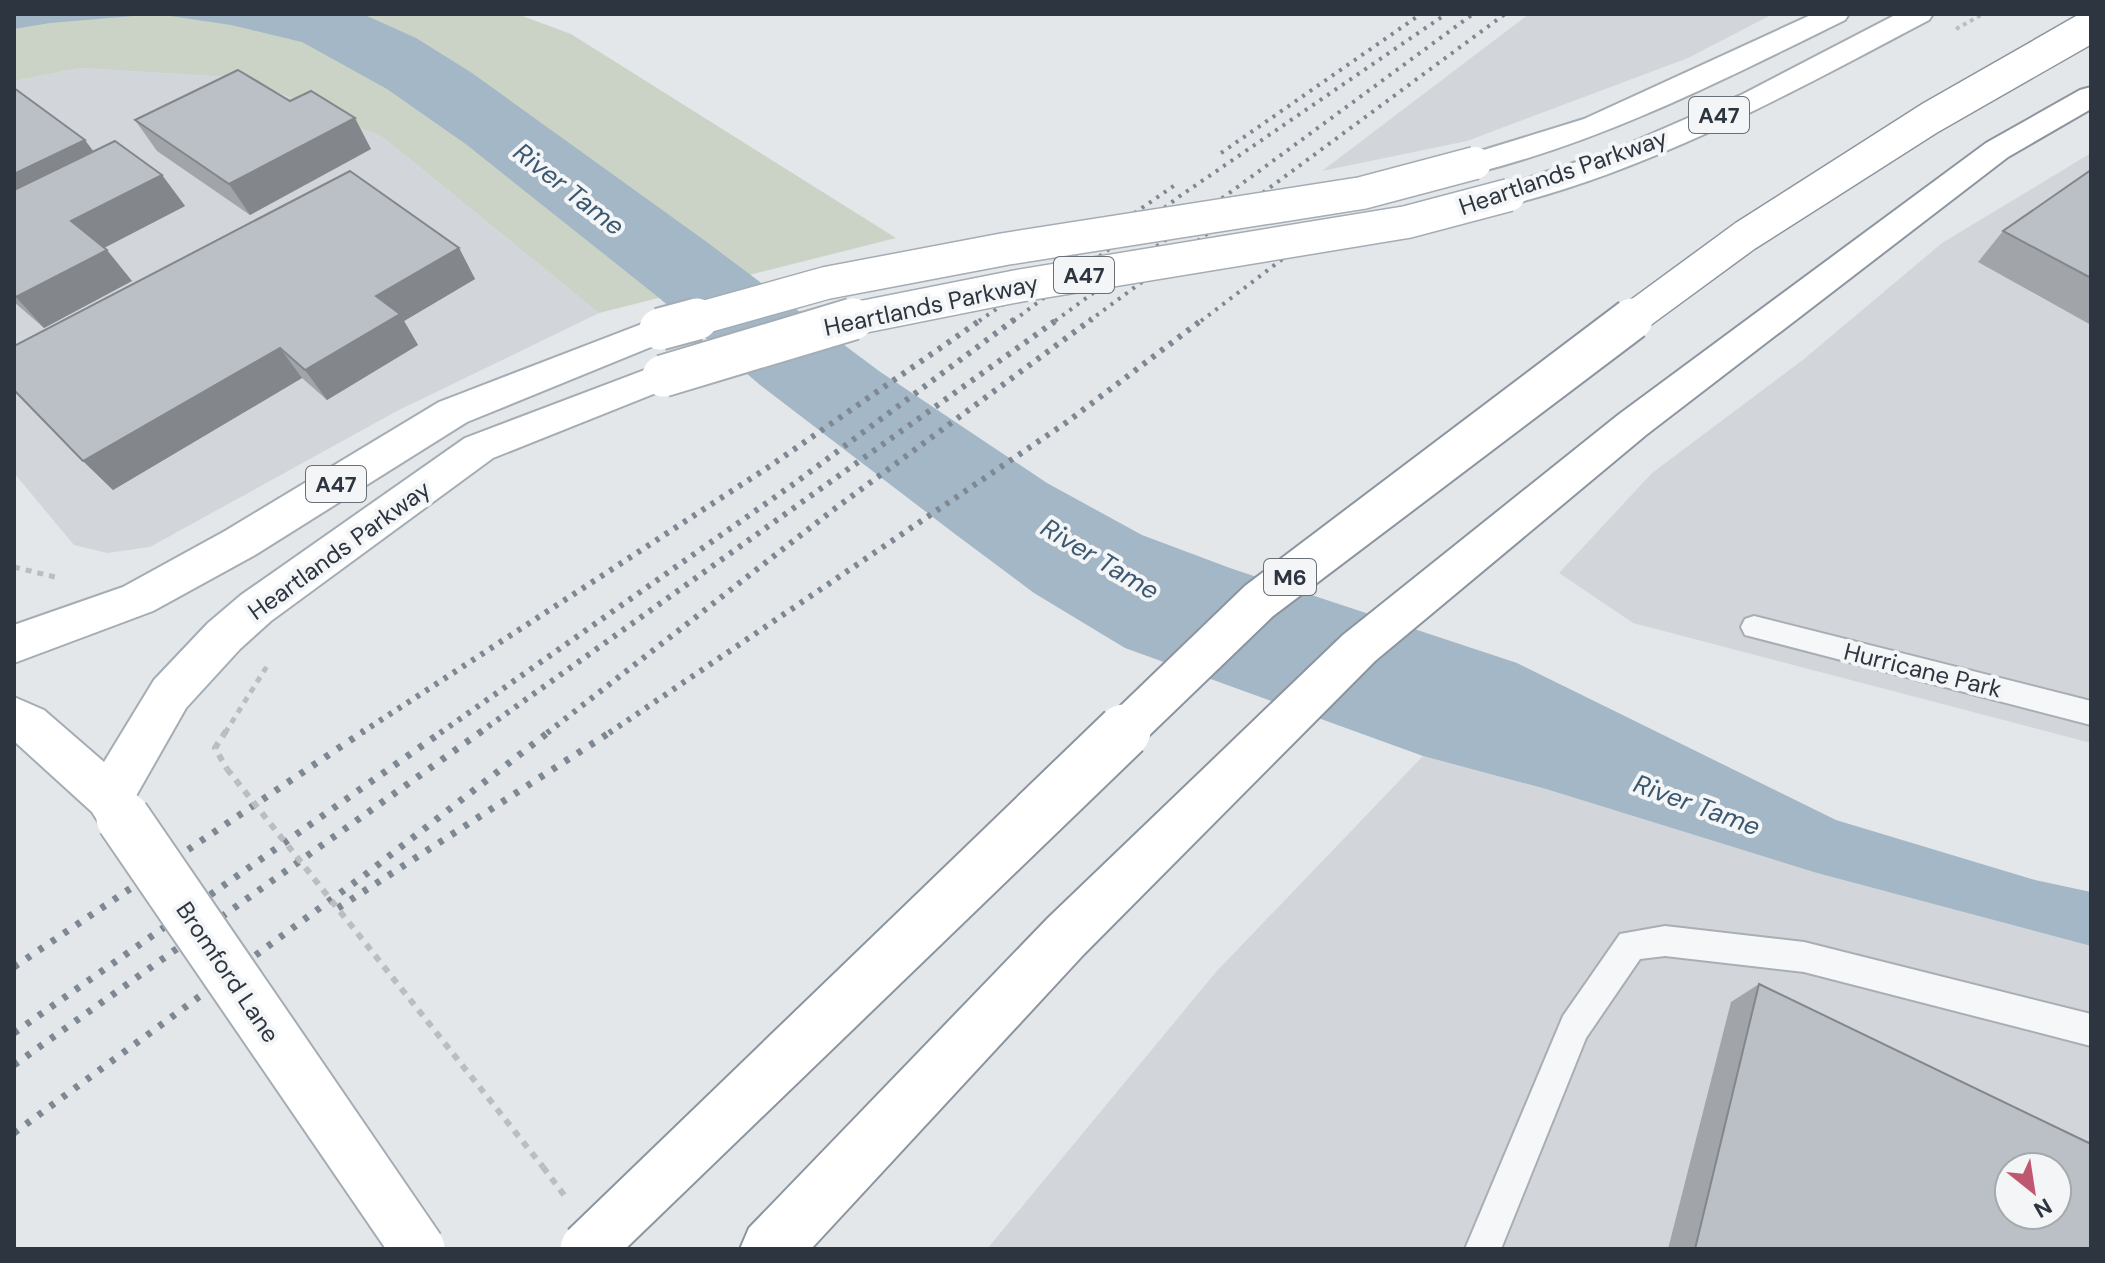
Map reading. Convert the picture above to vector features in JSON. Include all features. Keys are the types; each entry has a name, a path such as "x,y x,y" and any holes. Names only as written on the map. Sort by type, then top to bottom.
{"main road":[{"name":"Heartlands Parkway","path":"14,644 138,599 240,543 453,412 660,329 826,283 1005,249 1362,193 1475,163 1595,126 1710,75 1835,14"},
{"name":"Heartlands Parkway","path":"116,807 170,694 224,636 256,608 479,448 663,376 841,321 1018,286 1407,222 1509,195 1630,155 1741,106 1919,14"},
{"name":"M6","path":"587,1249 1259,601 1549,379 1745,236 1930,118 2091,26"},
{"path":"770,1249 1066,936 1359,648 1644,415 1997,150 2091,96"},
{"name":"Bromford Lane","path":"14,717 28,724 116,807 418,1249"}],"lane":[{"name":"Hurricane Park","path":"1754,627 2091,713"},
{"path":"1483,1249 1574,1027 1631,945 1665,941 1804,957 2091,1030"}],"path":[{"path":"227,769 543,1167"}],"shaded area":[{"path":"1529,14 1773,14 1688,58 1467,141 1322,171"},
{"path":"80,68 243,78 384,138 599,313 397,411 150,547 107,553 74,545 14,473 14,81"},
{"path":"2091,153 2091,743 1633,623 1559,573 1652,473 1804,359 1942,243"},
{"path":"1423,756 1546,789 1817,873 2091,946 2091,1249 987,1249 1216,972"}],"green space":[{"path":"14,14 517,14 571,34 896,238 599,313 384,138 244,78 80,68 14,81"}],"water":[{"path":"14,14 157,14 14,29"},
{"name":"River Tame","path":"157,14 362,14 416,38 472,73 879,371 1047,483 1142,535 1230,568 1517,663 1836,820 2035,880 2091,892 2091,946 1817,873 1546,789 1423,756 1125,648 1034,593 955,534 760,385 658,297 467,145 387,89 302,42 231,25"}],"building":[{"path":"238,70 290,101 311,91 355,118 229,184 135,120"},
{"path":"14,88 85,140 14,174"},
{"path":"115,141 162,175 71,221 107,250 14,296 14,190"},
{"path":"2091,170 2091,278 2003,231"},
{"path":"350,171 459,248 376,296 400,314 305,370 280,348 83,461 14,390 14,346"},
{"path":"1759,984 2091,1144 2091,1249 1695,1249"}],"railway":[{"path":"1221,153 1421,14"},
{"path":"1013,321 1180,196 1446,14"},
{"path":"1055,321 1473,14"},
{"path":"1089,321 1505,14"},
{"path":"979,321 1175,185"},
{"path":"1201,321 1318,232"},
{"path":"362,732 770,466 982,319"},
{"path":"440,733 795,483 1015,319"},
{"path":"479,733 1058,319"},
{"path":"547,733 833,510 1092,319"},
{"path":"611,732 1067,422 1203,319"},
{"path":"14,1033 443,731"},
{"path":"14,1065 482,731"},
{"path":"14,1133 366,874 550,731"},
{"path":"14,967 362,732"},
{"path":"338,908 611,732"}]}
